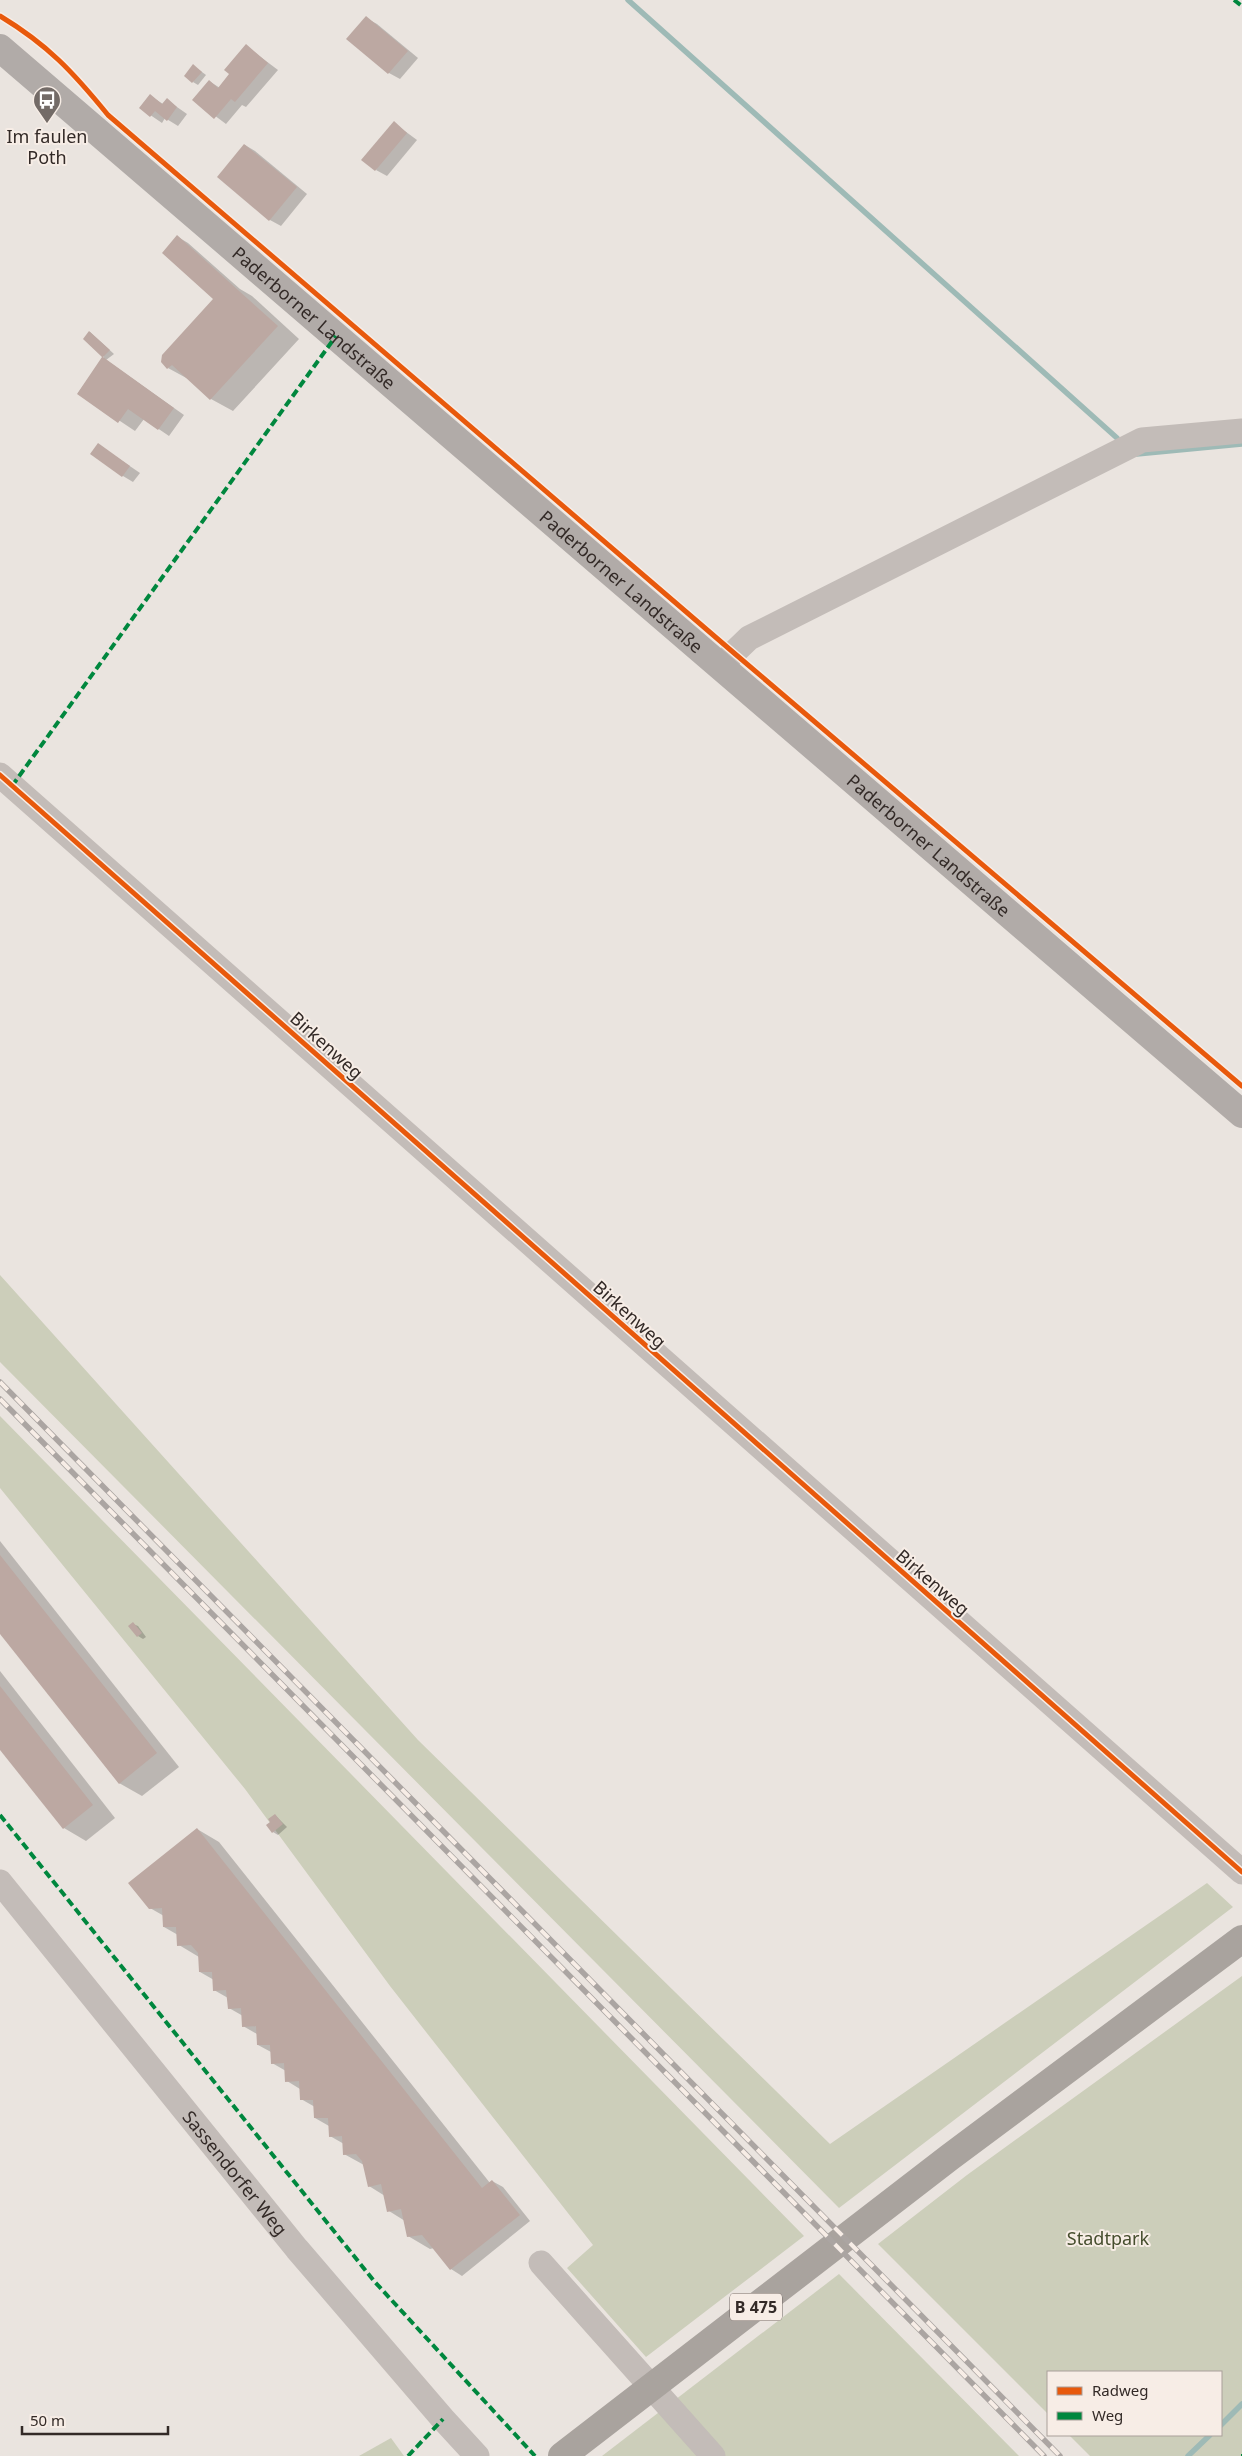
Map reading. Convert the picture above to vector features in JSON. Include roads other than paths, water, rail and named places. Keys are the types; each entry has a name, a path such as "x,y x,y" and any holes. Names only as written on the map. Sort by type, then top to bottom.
{"highway":[{"path":"1186,1981 1192,1958 1242,1920"},
{"name":"B 475","path":"562,2456 950,2157 1242,1939"}],"main road":[{"name":"Paderborner Landstraße","path":"0,48 1242,1114"}],"street":[{"path":"720,666 749,638 1142,440 1242,431"},
{"name":"Birkenweg","path":"0,775 1242,1872"},
{"name":"Sassendorfer Weg","path":"0,1882 297,2249 477,2456"},
{"path":"541,2262 713,2456"}],"waterway":[{"path":"628,0 1117,438"},
{"path":"1137,454 1242,444"},
{"path":"1222,2424 1242,2404"},
{"path":"1188,2456 1209,2436"}],"railway":[{"path":"0,1382 1060,2456"},
{"path":"0,1399 1044,2456"}],"place":[{"name":"Im faulen Poth","path":"47,124"}],"park label":[{"name":"Stadtpark","path":"1108,2238"}]}
